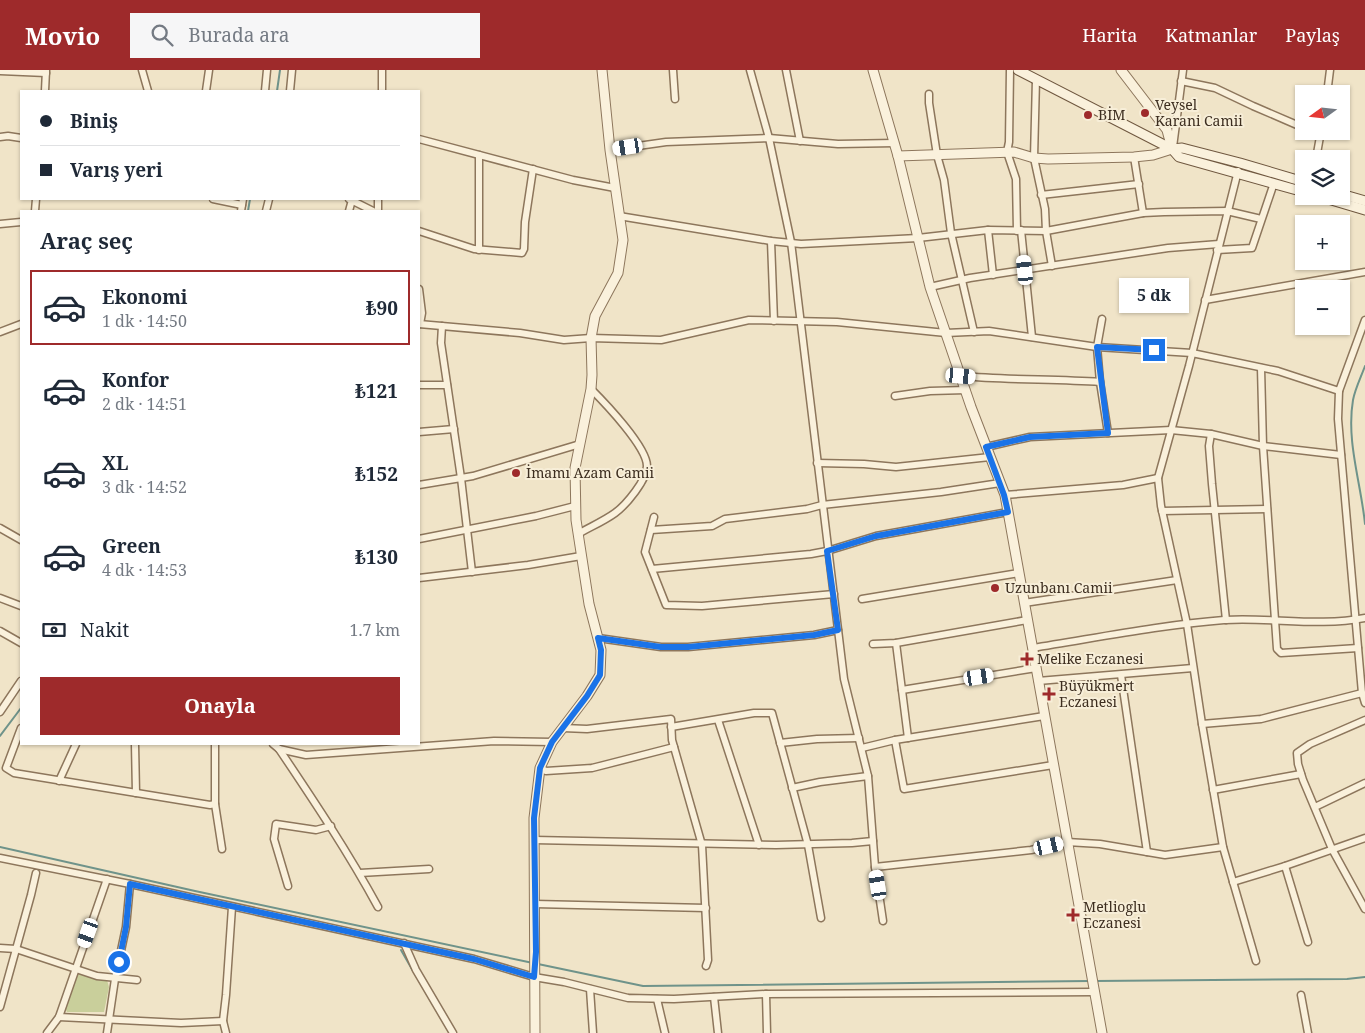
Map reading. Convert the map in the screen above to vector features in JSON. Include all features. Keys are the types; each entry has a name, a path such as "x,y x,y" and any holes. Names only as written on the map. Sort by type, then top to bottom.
{"street":[{"path":"142,70 148,90"},
{"path":"206,90 209,70"},
{"path":"265,90 267,70"},
{"path":"290,90 292,70"},
{"path":"382,70 382,90"},
{"path":"535,1033 534,818 540,768 552,742 587,696 600,675 601,650 589,604 578,534 575,506 575,468 591,389 591,338 595,316 618,274 623,240 610,150 602,70"},
{"path":"673,70 675,99"},
{"path":"750,70 769,138 791,242 844,679 868,776 875,867 884,921"},
{"path":"786,70 800,141"},
{"path":"873,70 895,143 930,287 1004,495 1102,1033"},
{"path":"1010,70 1009,142 1007,152 1016,179 1019,231 1032,337"},
{"path":"1018,70 1034,75 1172,149 1179,157 1295,189"},
{"path":"1121,70 1167,130 1172,149"},
{"path":"1172,149 1183,70"},
{"path":"1328,85 1330,70"},
{"path":"0,71 46,71 45,90"},
{"path":"1034,75 1034,158 1045,210 1046,231 1052,266"},
{"path":"1181,81 1216,88 1295,124"},
{"path":"929,94 951,234 974,332"},
{"path":"0,138 8,136 20,138"},
{"path":"610,150 666,142 769,138 838,144 895,143"},
{"path":"420,139 573,180 615,188"},
{"path":"898,156 1014,152 1034,158 1134,157 1153,155 1182,148 1295,179"},
{"path":"479,155 479,250"},
{"path":"1134,157 1143,214"},
{"path":"1240,163 1158,478 1162,511 1187,624 1223,846 1256,961"},
{"path":"420,231 479,250 522,253 533,169"},
{"path":"930,287 962,280 1168,248 1252,248 1274,183"},
{"path":"1041,194 1139,184"},
{"path":"1350,197 1365,201"},
{"path":"218,200 242,205"},
{"path":"351,200 371,210"},
{"path":"1348,205 1365,210"},
{"path":"619,216 771,241 801,244 918,238 988,230 1046,231 1143,214 1227,211 1261,219"},
{"path":"0,224 20,222"},
{"path":"988,230 993,275"},
{"path":"771,241 774,321"},
{"path":"1205,300 1365,272"},
{"path":"420,297 422,313 420,324 520,333 564,340 591,338 661,340 749,320 837,322 946,333 989,331 1097,347 1192,353 1278,371 1339,391"},
{"path":"1102,319 1097,347 1108,433"},
{"path":"1365,320 1339,391 1338,419 1362,693 1365,703"},
{"path":"0,332 20,324"},
{"path":"442,326 441,343 461,478 472,572"},
{"path":"1261,368 1263,446 1277,649 1281,653 1358,648"},
{"path":"961,376 1002,380 1100,382"},
{"path":"420,385 447,385"},
{"path":"578,534 616,513 632,496 646,476 647,466 645,456 624,427 613,412 591,389"},
{"path":"895,396 930,390 966,390"},
{"path":"420,432 454,429"},
{"path":"986,447 1030,437 1171,430 1211,434 1263,446 1341,455"},
{"path":"1211,434 1209,446 1226,620"},
{"path":"420,485 473,476 580,444"},
{"path":"817,463 864,464 896,468 990,457"},
{"path":"1004,495 1123,485 1158,478"},
{"path":"651,530 712,526 725,519 807,509 822,504 941,492 1000,483"},
{"path":"420,539 536,516 575,506"},
{"path":"1162,511 1267,509"},
{"path":"652,569 753,561 827,551 876,536 1008,512"},
{"path":"654,517 645,552 666,605 702,606 834,594"},
{"path":"0,528 20,539"},
{"path":"420,578 528,565 581,556"},
{"path":"862,599 1019,573"},
{"path":"1024,603 1177,580"},
{"path":"0,598 20,606"},
{"path":"1032,648 1187,624 1226,620 1356,620 1365,618"},
{"path":"873,644 896,643 1027,620"},
{"path":"598,638 661,647 688,647 814,635 838,630"},
{"path":"0,631 20,642"},
{"path":"896,643 908,738"},
{"path":"902,690 1036,668"},
{"path":"1038,681 1193,668"},
{"path":"1121,675 1147,852"},
{"path":"0,712 20,682"},
{"path":"1202,724 1261,719 1362,693"},
{"path":"671,727 772,712 808,844 821,918"},
{"path":"862,748 895,740 1044,716"},
{"path":"563,728 587,729 671,719 674,747 702,845 708,960 706,966"},
{"path":"718,720 759,845"},
{"path":"1364,905 1332,849 1301,774 1297,753 1310,744 1365,720"},
{"path":"20,731 6,768 14,773 210,805 215,804"},
{"path":"780,743 817,739 858,738"},
{"path":"895,740 904,789 1053,765"},
{"path":"420,744 494,741 552,742"},
{"path":"58,781 76,745"},
{"path":"135,745 136,793"},
{"path":"215,745 215,804 222,849"},
{"path":"275,745 331,826 378,907"},
{"path":"279,749 306,755 405,745"},
{"path":"540,768 546,771 592,768 674,747"},
{"path":"1213,790 1301,774"},
{"path":"792,788 820,782 868,776"},
{"path":"1315,807 1365,783"},
{"path":"288,886 274,839 276,824 316,830 331,826"},
{"path":"1234,882 1365,838"},
{"path":"534,840 702,845 852,844 873,841"},
{"path":"875,867 1031,850 1067,842 1100,844 1165,855 1223,846"},
{"path":"0,858 107,879 474,959 628,998 657,999 766,994 1094,991"},
{"path":"1285,866 1308,942"},
{"path":"360,873 429,869"},
{"path":"0,1007 36,874"},
{"path":"47,1033 59,1017 107,879"},
{"path":"107,1033 115,979 126,927 130,884"},
{"path":"535,904 706,908"},
{"path":"226,1033 223,1021 232,906"},
{"path":"404,944 416,970 453,1033"},
{"path":"0,948 16,949 75,970 115,979 137,980"},
{"path":"590,989 592,1033"},
{"path":"766,994 767,1033"},
{"path":"1302,995 1308,1033"},
{"path":"714,997 718,1033"},
{"path":"657,999 665,1033"},
{"path":"59,1017 181,1023 223,1021"}],"green space":[{"path":"76,974 107,980 109,987 104,1012 67,1012 65,1008"}],"waterway":[{"path":"277,90 280,70"},
{"path":"248,210 250,200"},
{"path":"1365,366 1354,396 1351,415 1351,431 1365,524"},
{"path":"0,736 20,709"},
{"path":"0,847 195,891 533,963"},
{"path":"401,950 413,971"},
{"path":"538,964 643,986 1090,981"},
{"path":"1095,981 1347,979 1365,977"}],"place":[{"name":"Veysel Karani Camii","path":"1145,113"},
{"name":"BİM","path":"1088,115"},
{"name":"İmamı Azam Camii","path":"516,473"},
{"name":"Uzunbanı Camii","path":"995,588"},
{"name":"Melike Eczanesi","path":"1027,659"},
{"name":"Büyükmert Eczanesi","path":"1049,694"},
{"name":"Metlioglu Eczanesi","path":"1073,915"}],"route":[{"path":"119,962 126,927 130,884 474,959 534,977 536,952 534,818 540,768 552,742 587,696 600,675 601,650 598,638 661,647 688,647 814,635 838,630 827,551 876,536 1008,512 1004,495 986,447 1030,437 1108,433 1097,347 1154,350"}]}
